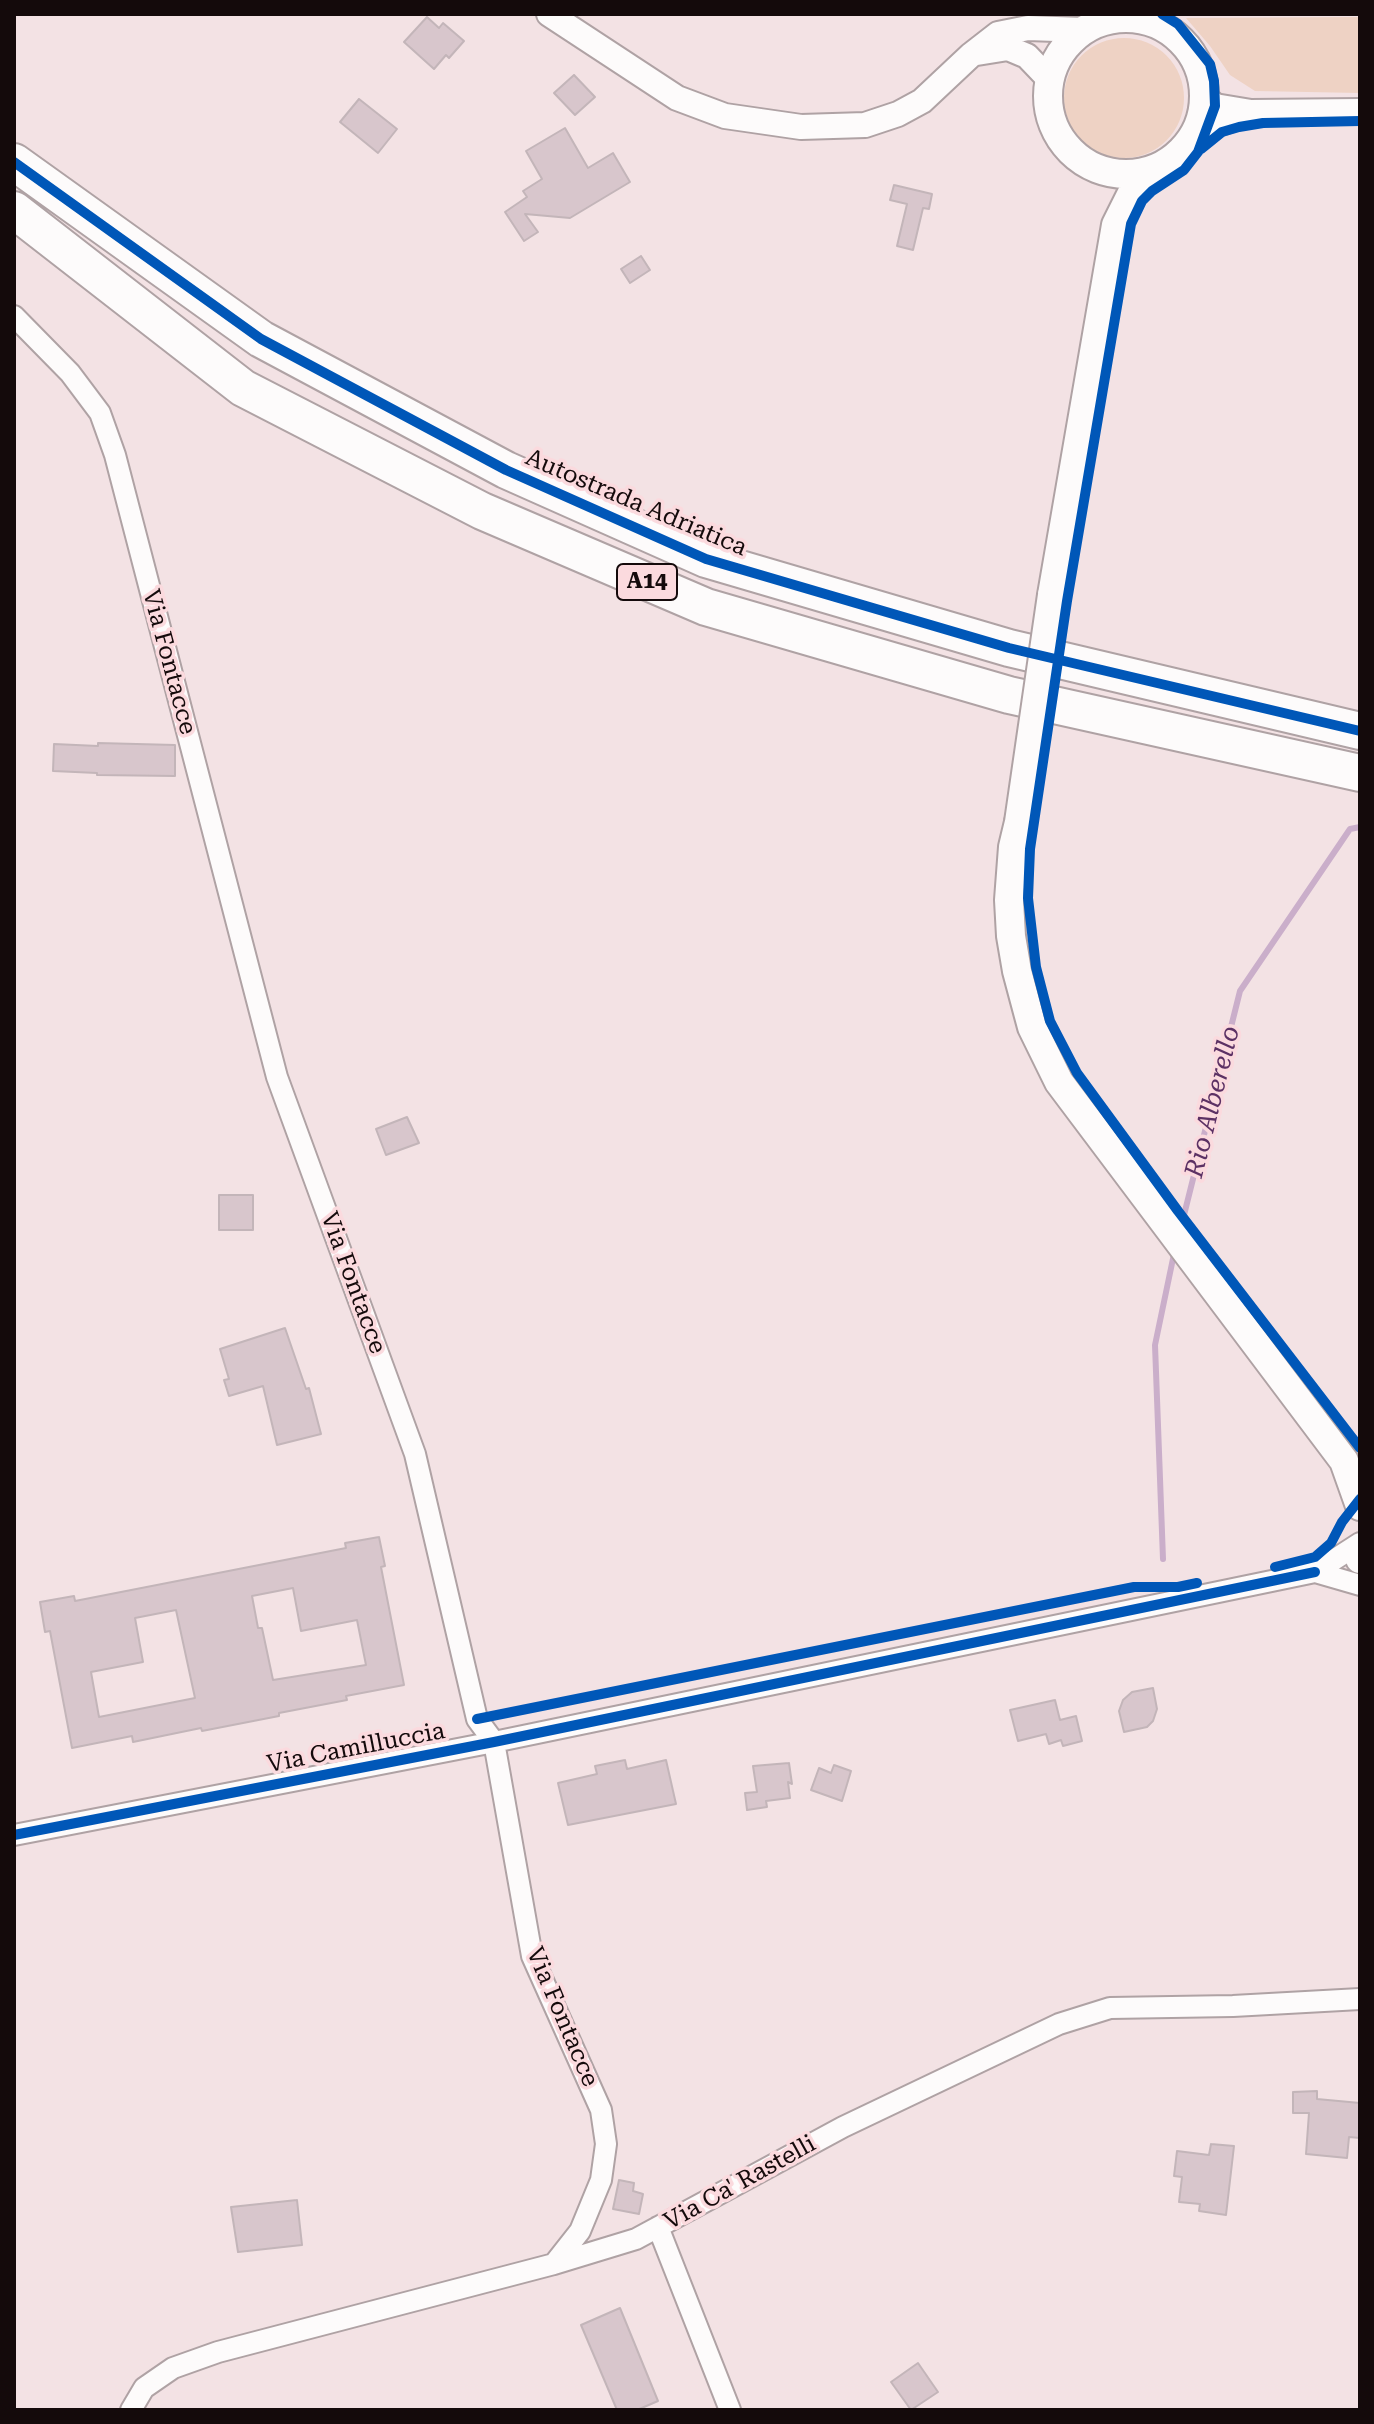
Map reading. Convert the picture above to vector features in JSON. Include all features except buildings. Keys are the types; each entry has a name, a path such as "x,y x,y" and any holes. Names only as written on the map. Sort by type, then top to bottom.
{"highway":[{"name":"Autostrada Adriatica","path":"14,162 261,339 506,470 706,559 1009,648 1360,731"},
{"name":"A14","path":"14,210 243,388 482,511 706,607 1009,695 1360,773"}],"main road":[{"path":"1113,16 1156,19 1193,54 1200,67 1205,97 1203,113 1191,141 1169,162 1155,169 1124,174 1094,168 1075,155 1057,134 1048,108 1049,79 1053,67 1065,46 1084,30 1113,16"},
{"path":"1094,168 1116,225"},
{"path":"1155,169 1133,191 1116,225 1052,595 1013,847 1009,900 1011,936 1032,1027 1059,1082 1352,1466 1360,1506"}],"street":[{"path":"549,14 677,98 725,116 801,127 865,125 898,114 922,101 998,34 1028,28 1084,30"},
{"path":"971,55 1008,48 1027,56 1049,79"},
{"path":"1205,97 1215,106 1251,112 1360,111"},
{"path":"1191,141 1209,127 1251,112"},
{"name":"Via Fontacce","path":"14,316 70,373 100,413 115,455 277,1077 415,1454 477,1719 494,1742 532,1956 601,2110 606,2144 601,2180 580,2231 554,2264"},
{"name":"Via Camilluccia","path":"14,1835 494,1742 1315,1572 1360,1543"},
{"name":"Via Camilluccia","path":"1315,1572 1360,1585"},
{"name":"Via Ca' Rastelli","path":"131,2410 144,2388 173,2368 218,2352 554,2264 636,2239 843,2127 1072,2020 1110,2008 1233,2006 1360,1999"},
{"path":"658,2227 730,2410"}],"shaded area":[{"path":"1360,17 1360,93 1255,91 1230,75 1186,18"},
{"path":"1124,38 1147,43 1166,56 1179,75 1184,98 1179,121 1166,140 1147,153 1124,158 1101,153 1082,140 1069,121 1064,98 1069,75 1082,56 1101,43"}],"waterway":[{"name":"Rio Alberello","path":"1181,1227 1240,991 1350,829 1360,827"},
{"name":"Rio Alberello","path":"1163,1559 1155,1345 1175,1249"}],"cycle path":[{"path":"1162,14 1178,24 1210,64 1215,106 1198,152 1184,170 1142,201 1131,224 1067,601 1030,849 1028,898 1036,967 1050,1021 1077,1073 1178,1211 1360,1448"},
{"path":"1201,149 1222,132 1239,127 1263,123 1360,121"},
{"path":"14,162 261,339 506,470 706,559 1009,648 1360,731"},
{"path":"1275,1567 1315,1557 1331,1543 1360,1499"},
{"path":"14,1835 494,1742 1315,1572"},
{"path":"477,1719 1134,1587 1178,1587 1197,1583"}]}
